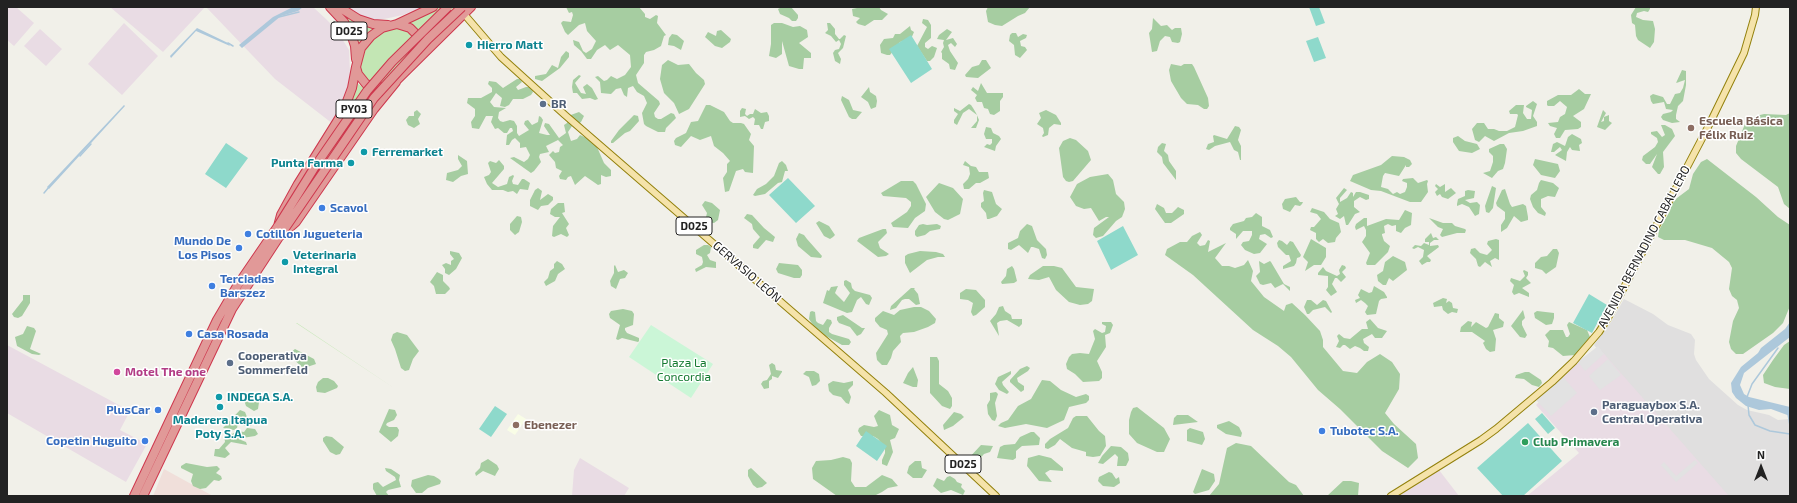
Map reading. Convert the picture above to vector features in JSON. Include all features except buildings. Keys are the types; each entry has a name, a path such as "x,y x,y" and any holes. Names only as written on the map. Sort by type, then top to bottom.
{"highway":[{"name":"D025","path":"330,7 344,22 351,34 355,46 356,64 361,79 372,87 385,87 396,82"},
{"name":"D025","path":"339,7 351,16 366,22 394,24 410,28 417,35 419,40 420,50 418,58"},
{"path":"394,24 433,7"},
{"name":"PY03","path":"134,496 217,320 237,286 278,226 316,165 367,91 392,62 448,7"},
{"name":"PY03","path":"143,496 232,309 279,237 374,98 428,39 463,10 471,7"},
{"name":"PY03","path":"418,58 463,10"},
{"name":"D025","path":"356,64 366,42 376,32 394,24"},
{"path":"396,82 418,58"},
{"name":"PY03","path":"278,226 280,215 294,190 343,112 352,88 356,64"},
{"name":"PY03","path":"279,237 296,222 374,109 396,82"}],"main road":[{"name":"AVENIDA BERNADINO CABALLERO","path":"1391,496 1481,440 1496,429 1574,362 1599,332 1608,318 1708,127 1744,53 1756,7"},
{"name":"GERVASIO LEÓN","path":"463,10 501,57 565,115 886,393 996,496"}],"shaded area":[{"path":"7,7 16,7 34,23 14,46 7,40"},
{"path":"110,7 205,7 163,52"},
{"path":"206,7 313,7 336,29 349,50 350,73 346,101 333,124 275,79"},
{"path":"293,7 303,7 298,11 281,16 242,48 239,45 273,17"},
{"path":"346,7 423,7 403,15 379,20 366,19"},
{"path":"1309,7 1319,7 1325,23 1316,26"},
{"path":"124,23 158,56 122,95 88,64"},
{"path":"197,28 228,43 230,46 196,31 171,58 170,56"},
{"path":"40,29 62,49 46,66 24,46"},
{"path":"911,35 932,69 911,83 889,49"},
{"path":"1318,37 1326,58 1314,62 1306,41"},
{"path":"124,105 125,106 49,189 47,187"},
{"path":"226,143 248,158 226,188 205,174"},
{"path":"788,178 815,206 796,223 769,195"},
{"path":"1123,226 1138,255 1111,270 1097,241"},
{"path":"1589,294 1607,305 1592,333 1573,323"},
{"path":"1624,299 1653,314 1668,325 1691,334 1695,340 1694,354 1696,360 1709,379 1738,405 1747,410 1769,415 1778,420 1790,419 1790,496 1723,496 1594,345 1611,322"},
{"path":"1790,322 1790,337 1744,373 1740,385 1744,394 1749,397 1790,407 1790,416 1771,409 1759,410 1746,406 1736,398 1732,392 1731,383 1741,367 1758,353 1761,348 1785,329"},
{"path":"7,345 130,411 120,430 147,444 126,482 7,413"},
{"path":"1598,346 1604,354 1585,371 1578,362"},
{"path":"1598,347 1729,496 1527,496 1579,453 1536,405 1579,361"},
{"path":"1608,359 1621,375 1600,390 1589,376"},
{"path":"1563,377 1577,393 1551,416 1536,400"},
{"path":"495,406 507,414 491,437 479,429"},
{"path":"1542,413 1555,428 1548,434 1535,419"},
{"name":"Ebenezer","path":"518,414 526,419 515,435 507,430"},
{"name":"Club Primavera","path":"1528,423 1562,461 1523,496 1503,496 1477,468"},
{"path":"866,431 887,446 877,461 856,446"},
{"path":"580,458 629,488 624,496 572,496 574,470"},
{"path":"1695,460 1698,463 1676,482 1661,465 1664,462 1676,476"},
{"path":"164,469 213,496 153,496"},
{"path":"1439,470 1459,496 1399,496"}],"green space":[{"path":"336,7 378,26 358,47"},
{"path":"438,7 461,7 423,40 416,28 409,22"},
{"path":"566,7 639,7 645,14 645,17 650,19 656,15 658,16 657,23 666,35 664,36 661,46 646,52 644,55 644,63 636,75 638,83 659,101 660,104 654,113 655,117 661,119 671,113 674,114 676,118 666,128 665,132 658,132 644,124 642,113 647,103 644,96 637,92 633,86 628,88 627,97 624,95 621,88 616,89 611,94 601,93 600,82 595,77 598,76 604,81 611,76 617,79 625,75 631,67 630,55 618,45 610,50 605,45 597,50 591,59 587,59 574,45 573,40 579,42 583,51 586,53 592,49 596,41 587,31 585,23 579,25 568,35 565,32 561,23 563,21 571,22 573,15 572,12 569,13"},
{"path":"782,7 791,7 798,15 796,21 792,21 780,14 778,9"},
{"path":"862,7 879,7 888,14 882,20 874,20 865,26 856,22 860,18 853,16 852,9"},
{"path":"988,7 1030,7 1025,13 1002,26 988,22 986,11"},
{"path":"1636,7 1650,7 1648,12 1644,11 1637,13 1636,17 1643,20 1653,21 1655,29 1654,42 1650,48 1638,40 1636,36 1635,25 1632,23 1631,15"},
{"path":"1153,18 1161,26 1167,25 1172,30 1175,28 1181,28 1182,34 1180,42 1172,42 1170,37 1165,36 1160,41 1157,51 1152,52 1149,33 1152,29"},
{"path":"923,19 928,20 931,25 931,38 925,43 925,47 928,49 932,46 937,48 934,57 930,61 927,61 917,46 927,27 922,23"},
{"path":"774,23 782,23 793,27 800,26 807,30 808,37 799,43 811,53 811,58 804,58 803,69 789,66 782,41 782,54 776,58 769,56 771,44 771,25"},
{"path":"827,23 830,23 835,29 835,34 839,39 844,35 846,36 843,48 838,53 841,59 840,64 835,61 833,53 835,50 839,49 841,44 839,40 836,42 831,36 825,33 828,30"},
{"path":"910,26 911,30 914,32 911,39 900,42 890,55 881,53 880,45 884,39 893,38 895,34 900,34"},
{"path":"401,28 411,33 418,46 380,86 366,80 359,68 362,54 367,46 371,41 387,29"},
{"path":"947,29 952,32 946,40 953,38 957,44 955,47 951,43 948,45 958,63 955,70 950,69 949,64 942,59 941,52 944,47 944,40 937,39 939,35"},
{"path":"721,30 731,39 730,42 722,48 715,46 705,37 708,32 716,36 717,31"},
{"path":"1012,33 1016,33 1018,37 1023,34 1027,35 1026,38 1020,41 1021,46 1025,47 1027,50 1020,58 1015,55 1014,45 1009,41"},
{"path":"672,34 677,35 684,41 681,50 674,46 668,45 669,38"},
{"path":"566,51 569,53 569,57 560,68 542,81 535,79 535,76 546,74 552,65 558,68 561,57"},
{"path":"668,60 678,65 689,64 704,80 705,84 689,109 679,114 674,103 664,93 660,79 662,65"},
{"path":"982,60 986,60 991,68 978,78 966,77 965,75 972,67 979,65"},
{"path":"1171,64 1181,66 1184,64 1192,64 1208,98 1209,106 1207,109 1204,109 1198,105 1187,104 1181,98 1171,81 1169,70"},
{"path":"1682,70 1686,71 1686,85 1683,101 1678,106 1676,115 1676,119 1680,122 1672,123 1663,120 1661,117 1663,114 1673,110 1666,109 1664,102 1653,104 1650,96 1653,94 1663,97 1667,104 1670,104 1675,94 1680,93 1683,88 1685,80 1676,83"},
{"path":"579,75 581,76 575,83 581,93 586,94 583,87 587,84 592,88 598,99 582,99 577,93 573,93 573,80"},
{"path":"517,79 520,79 522,82 516,87 518,90 531,87 533,92 531,95 523,99 513,99 509,105 505,107 500,106 502,98 496,93 490,102 494,107 506,108 499,112 498,118 500,121 514,121 517,126 517,133 519,136 529,130 524,124 525,121 528,120 532,125 538,122 539,116 543,120 539,133 550,135 544,126 545,123 549,124 559,138 566,133 564,125 567,123 568,116 579,112 584,116 581,122 572,126 568,132 571,141 577,139 580,135 591,140 597,147 604,163 611,170 611,176 606,177 601,175 601,184 598,185 585,176 575,185 571,176 566,180 560,179 559,176 562,171 556,168 555,162 549,155 553,151 555,153 559,152 560,147 563,145 558,140 546,146 549,152 540,154 539,157 541,162 531,173 510,158 514,157 524,162 530,155 526,147 520,148 520,143 515,138 509,145 506,145 507,135 513,131 512,128 510,128 507,133 504,133 498,128 495,129 491,122 493,116 486,116 479,129 472,128 471,122 475,116 475,109 467,103 468,98 481,98 492,92 492,88 488,84 489,81 496,82 503,88"},
{"path":"357,83 365,89 375,92 317,176 308,186"},
{"path":"981,83 987,93 1003,93 1003,97 1000,101 1000,111 994,115 990,114 988,109 984,108 982,102 977,102 975,98 977,95 971,90 973,87 978,91"},
{"path":"869,87 870,92 876,96 877,101 876,107 871,109 868,102 861,97"},
{"path":"1579,89 1585,94 1591,94 1584,109 1573,116 1581,122 1581,127 1578,129 1565,130 1560,138 1556,138 1554,134 1557,128 1550,126 1548,123 1558,122 1560,117 1565,114 1567,107 1560,101 1554,106 1548,106 1547,101 1558,95 1571,95"},
{"path":"842,96 849,100 853,110 862,112 856,119 849,117 841,100"},
{"path":"1533,101 1537,104 1533,116 1537,122 1537,126 1523,131 1509,133 1494,141 1485,136 1479,142 1475,140 1472,129 1477,123 1484,123 1488,129 1499,131 1507,131 1515,127 1518,115 1510,114 1509,111 1516,105 1524,105 1523,113 1527,119 1531,119 1532,110 1526,106"},
{"path":"969,104 977,115 969,109 963,113 957,125 954,123 954,120 958,114 954,111 954,108 960,111"},
{"path":"706,105 710,105 724,112 733,123 744,124 751,134 749,140 754,146 753,173 745,172 743,169 736,171 729,191 725,192 723,178 727,172 727,164 730,161 714,146 711,136 700,140 691,136 681,147 675,145 674,141 676,138 686,133 691,122 698,121"},
{"path":"742,108 746,109 745,114 747,116 753,114 755,109 761,113 767,112 769,121 765,122 763,129 761,129 759,125 754,125 755,119 753,117 749,119 745,116 740,117 740,111"},
{"path":"417,110 421,114 418,119 420,124 414,128 408,125 406,120 409,116 414,116 414,112"},
{"path":"1046,110 1056,115 1061,125 1054,124 1049,128 1048,135 1043,137 1043,128 1037,124 1041,118 1039,113"},
{"path":"1603,110 1606,113 1601,122 1604,121 1604,117 1609,115 1609,121 1612,123 1605,130 1597,127"},
{"path":"1790,113 1790,209 1784,204 1778,187 1741,159 1736,153 1736,146 1745,124 1756,116 1764,114 1786,115"},
{"path":"634,115 638,116 639,121 630,131 611,143 619,130"},
{"path":"977,115 979,120 976,128 971,128 977,121"},
{"path":"1661,125 1665,125 1672,129 1675,136 1663,152 1664,167 1660,174 1658,174 1652,167 1657,154 1650,164 1646,164 1642,160 1643,156 1655,147 1658,142 1657,138 1651,134 1651,132 1657,131 1662,137 1665,135"},
{"path":"1235,126 1239,127 1241,130 1238,140 1241,146 1241,160 1238,152 1234,150 1230,142 1215,146 1209,150 1206,149 1208,144 1214,142 1214,135 1227,139"},
{"path":"986,127 991,128 993,133 1001,139 996,146 995,151 984,147 987,144 990,145 992,143 992,139 986,139 984,134"},
{"path":"1572,134 1581,139 1582,143 1579,145 1580,151 1572,150 1570,147 1567,152 1566,161 1555,155 1562,150 1560,147 1554,152 1551,152 1553,144 1557,142 1565,146 1568,137"},
{"path":"1458,136 1465,141 1477,144 1480,149 1472,153 1459,151 1453,142 1453,138"},
{"path":"1070,138 1076,140 1088,151 1091,160 1073,181 1069,182 1063,177 1059,148 1063,141"},
{"path":"1162,143 1166,144 1164,151 1168,155 1169,161 1176,171 1176,180 1163,163 1162,157 1157,152 1158,147"},
{"path":"1500,144 1504,144 1507,149 1505,163 1503,169 1498,171 1492,178 1483,173 1490,171 1493,162 1493,156 1489,152 1489,149"},
{"path":"458,155 467,161 468,174 461,176 453,182 446,180 447,173 458,170 462,166 458,159"},
{"path":"1392,156 1404,157 1410,160 1412,164 1409,167 1406,167 1406,165 1399,176 1385,173 1381,187 1388,189 1393,194 1397,192 1400,194 1405,192 1407,187 1407,183 1402,181 1403,179 1413,178 1418,183 1427,180 1428,192 1421,202 1410,202 1381,191 1371,190 1350,181 1353,175 1381,165"},
{"path":"1535,159 1558,164 1560,171 1555,178 1541,175 1533,165"},
{"path":"1707,159 1756,197 1778,217 1790,225 1790,306 1783,323 1773,333 1743,354 1736,354 1731,349 1729,342 1733,321 1739,308 1737,300 1732,296 1729,289 1732,268 1729,262 1712,248 1685,240 1664,240 1658,237 1659,230 1670,211 1672,204 1689,189 1693,174 1701,162"},
{"path":"499,160 504,166 504,169 492,183 498,187 507,184 509,177 513,175 513,184 518,185 522,179 530,183 528,190 520,189 517,194 513,191 508,192 503,190 492,190 484,177 489,175 491,172 488,163 490,161 496,163"},
{"path":"782,161 786,165 788,171 785,171 782,182 778,183 765,194 753,195 757,189 766,184 774,176 779,163"},
{"path":"965,161 971,166 976,167 979,172 988,172 989,178 980,183 976,183 969,189 964,189 963,184 968,179 970,174 969,167 963,165"},
{"path":"1108,174 1113,180 1116,194 1124,202 1125,209 1122,217 1116,221 1103,236 1096,238 1093,235 1094,228 1109,217 1099,221 1091,208 1084,209 1076,206 1070,197 1077,184 1090,177"},
{"path":"1541,180 1553,183 1559,188 1555,197 1548,196 1541,199 1541,207 1546,213 1545,216 1538,213 1533,207 1530,199 1531,195 1537,190"},
{"path":"901,181 913,181 926,204 925,211 915,218 908,228 893,227 891,223 907,212 911,206 911,202 906,198 883,196 881,193"},
{"path":"939,183 953,188 963,199 960,214 948,220 944,219 935,212 926,197"},
{"path":"1436,184 1440,187 1445,184 1445,192 1451,188 1456,193 1448,199 1442,197 1440,194 1437,196 1435,192 1438,189 1435,186"},
{"path":"1492,186 1496,188 1493,208 1489,213 1486,212 1485,206"},
{"path":"538,188 542,191 540,200 548,194 553,197 553,200 548,205 541,206 538,210 530,206 530,200 535,190"},
{"path":"1344,188 1347,190 1340,198 1340,202 1347,198 1351,192 1353,193 1353,197 1356,192 1369,195 1369,199 1366,200 1360,197 1354,201 1354,207 1360,212 1355,214 1348,225 1346,225 1344,216 1340,219 1335,216 1338,214 1336,209 1339,204 1336,198"},
{"path":"1505,189 1512,207 1523,204 1526,206 1528,220 1521,222 1514,216 1507,228 1501,232 1501,225 1505,219 1505,212 1497,206 1496,203 1502,190"},
{"path":"984,190 992,192 996,204 1002,209 997,216 989,219 987,219 986,213 981,207 981,203 984,201"},
{"path":"1465,191 1475,191 1474,198 1465,200 1470,203 1477,202 1480,205 1479,214 1475,216 1469,207 1462,204 1457,206 1458,199 1465,196"},
{"path":"1296,197 1300,202 1303,202 1300,206 1295,205 1290,212 1283,209 1282,204 1285,199"},
{"path":"705,201 712,203 720,210 718,220 714,223 707,222 707,213 702,205"},
{"path":"558,203 564,203 565,212 562,213 569,224 566,228 569,235 567,237 561,234 554,237 552,236 553,226 560,217 555,217 550,214 551,209"},
{"path":"1157,204 1164,208 1166,213 1172,213 1178,207 1184,210 1184,214 1171,223 1165,223 1155,209"},
{"path":"1312,208 1324,212 1330,219 1339,223 1341,232 1336,238 1335,242 1328,243 1323,239 1319,242 1316,239 1316,233 1310,230 1311,227 1314,227 1321,219 1317,214 1310,212"},
{"path":"1405,210 1412,213 1411,225 1405,228 1401,233 1396,231 1396,225 1392,226 1388,224 1384,226 1385,233 1382,235 1384,241 1390,246 1388,252 1375,265 1367,265 1366,263 1370,253 1362,242 1366,236 1366,230 1364,226 1356,230 1356,224 1364,218 1367,218 1367,226 1386,219 1399,220"},
{"path":"1256,213 1262,217 1262,226 1270,230 1273,237 1271,238 1265,234 1260,235 1259,239 1267,244 1260,253 1254,254 1245,250 1241,245 1243,242 1249,241 1252,231 1243,231 1236,239 1236,234 1230,230 1230,228 1233,224 1244,221 1246,218 1252,217"},
{"path":"747,214 752,215 775,237 773,242 766,240 758,249 753,248 753,245 760,237 753,229 752,224 744,218"},
{"path":"517,216 521,217 522,222 519,232 515,235 510,230 510,224"},
{"path":"1429,218 1443,223 1452,223 1455,226 1465,229 1465,233 1457,233 1442,237 1440,235 1443,229 1438,227"},
{"path":"819,221 829,226 835,235 833,237 830,239 824,236 816,223"},
{"path":"937,224 941,226 940,229 930,231 925,235 917,237 915,235 915,231 919,225"},
{"path":"1027,224 1032,226 1037,240 1046,249 1047,255 1045,259 1042,258 1039,249 1033,247 1031,247 1028,253 1019,245 1011,250 1008,249 1008,243 1018,238 1020,231"},
{"path":"886,229 887,233 878,242 880,248 889,254 886,256 878,257 857,241 859,238"},
{"path":"1200,232 1202,235 1197,243 1200,246 1205,245 1208,240 1210,241 1208,252 1226,243 1215,258 1222,266 1235,268 1244,265 1248,260 1253,271 1251,281 1264,297 1284,311 1286,305 1292,303 1305,315 1320,331 1323,340 1323,347 1343,371 1357,373 1367,362 1380,354 1392,362 1400,374 1399,389 1385,413 1394,424 1416,444 1418,458 1408,468 1382,451 1340,409 1318,390 1291,357 1278,346 1253,330 1193,275 1165,255 1167,249 1180,242 1187,242 1192,236"},
{"path":"799,233 804,235 822,256 821,258 811,257 798,246 796,239"},
{"path":"1431,233 1433,238 1436,237 1439,240 1434,240 1430,243 1430,246 1438,245 1439,247 1427,256 1431,260 1430,262 1422,265 1419,261 1423,257 1424,250 1418,247 1414,249 1412,248 1415,245 1421,246 1424,243 1429,245 1429,242 1425,242 1425,239"},
{"path":"1311,239 1326,248 1326,257 1321,265 1314,265 1305,271 1308,262 1303,257"},
{"path":"1496,239 1499,240 1499,260 1495,258 1490,261 1492,267 1485,262 1480,267 1478,266 1476,259 1470,253 1471,249 1475,248 1480,253 1487,255 1492,250 1487,244 1488,241"},
{"path":"1279,240 1287,245 1290,241 1293,242 1301,255 1297,258 1294,266 1283,269 1283,266 1291,261 1289,255 1286,255 1278,247 1277,243"},
{"path":"704,245 711,247 710,253 707,255 710,260 716,262 716,268 706,267 696,272 695,269 702,265 703,262 702,257 696,254 696,250"},
{"path":"1553,249 1557,249 1559,253 1556,267 1546,274 1542,270 1535,268 1535,263 1541,257 1547,256"},
{"path":"450,251 459,253 462,258 456,269 449,275 445,273 445,269 442,265 446,263 451,265 451,261 454,259 450,254"},
{"path":"920,251 936,252 943,254 945,257 927,260 910,273 905,263 905,256"},
{"path":"1393,256 1405,262 1407,270 1393,281 1389,278 1386,285 1383,285 1378,281 1377,275 1383,271 1385,262"},
{"path":"557,261 562,264 565,269 558,274 555,281 546,286 544,282 548,278 550,271 554,268 554,264"},
{"path":"1259,261 1264,264 1270,261 1284,284 1290,287 1290,291 1283,284 1275,288 1271,283 1263,285 1260,284 1256,276 1260,272"},
{"path":"779,263 798,265 802,270 802,275 800,278 794,278 778,273 776,269"},
{"path":"615,265 618,272 624,270 628,273 625,278 620,279 616,289 611,286 610,281 614,273"},
{"path":"1342,265 1346,268 1342,272 1346,277 1341,282 1335,278 1332,284 1337,292 1331,296 1326,290 1328,287 1328,276 1318,275 1318,273 1323,267 1326,271 1337,276 1340,274 1339,270"},
{"path":"1012,266 1017,281 1014,283 1002,284 1001,282 1006,276 1007,269"},
{"path":"1043,266 1062,268 1076,287 1094,289 1092,301 1088,304 1080,305 1069,302 1056,290 1049,277 1039,280 1028,279 1030,275"},
{"path":"1524,270 1528,272 1526,278 1531,283 1522,288 1529,293 1529,297 1519,293 1514,295 1512,292 1514,285 1510,281 1511,278 1520,281 1525,276"},
{"path":"437,272 443,275 443,281 450,289 445,294 436,294 434,286 430,282"},
{"path":"846,280 851,283 852,288 855,291 870,295 872,298 869,305 866,304 861,297 857,300 852,312 847,313 823,303 827,290 829,291 831,287 838,286 835,293 844,302 850,293 844,285 844,281"},
{"path":"1374,286 1384,292 1387,298 1379,301 1376,314 1367,315 1365,312 1368,306 1361,300 1356,303 1355,300 1360,298 1358,295 1361,289 1369,293 1372,292"},
{"path":"911,288 915,288 914,289 918,294 920,304 916,305 909,299 905,299 902,300 896,308 890,310 891,306"},
{"path":"966,289 976,290 985,300 985,307 973,316 971,312 973,303 968,300 960,299 960,293"},
{"path":"23,295 30,295 30,303 22,316 18,318 14,317 12,314 23,300"},
{"path":"1443,298 1447,299 1446,303 1449,301 1452,303 1453,308 1458,309 1457,313 1452,312 1448,314 1443,310 1442,306 1434,307 1433,303"},
{"path":"1307,300 1311,300 1317,305 1323,300 1326,301 1332,312 1331,313 1325,307 1313,310 1307,314 1304,307"},
{"path":"1003,306 1005,311 1011,315 1012,319 1022,319 1022,324 1019,327 1007,320 1000,321 997,323 999,336 990,321 996,314 999,307"},
{"path":"921,307 929,311 936,319 935,323 914,332 903,333 900,336 901,342 893,351 887,365 882,365 877,360 876,353 888,334 887,330 880,327 875,321 875,318 883,311 894,315 900,310"},
{"path":"623,309 632,311 634,314 633,325 625,328 625,330 627,333 639,338 638,342 622,338 618,340 616,339 620,325 610,318 609,314 611,311"},
{"path":"1523,310 1525,318 1522,321 1522,325 1527,335 1525,338 1520,337 1511,326"},
{"path":"1537,311 1554,313 1552,324 1546,325 1535,318 1534,313"},
{"path":"810,312 815,312 816,321 818,323 823,325 827,319 831,320 832,323 829,328 829,332 849,339 851,342 849,345 842,345 817,331 809,319"},
{"path":"1495,313 1499,314 1499,318 1504,322 1503,327 1493,330 1496,339 1495,351 1490,352 1486,349 1483,343 1485,341 1472,332 1460,332 1461,327 1468,321 1472,322 1471,327 1476,322 1486,328 1488,327"},
{"path":"843,315 862,328 865,328 861,334 857,336 850,327 839,323 837,317"},
{"path":"1370,319 1378,328 1387,331 1382,338 1375,338 1372,334 1363,339 1364,343 1369,347 1368,351 1364,351 1355,346 1350,349 1345,345 1340,348 1336,347 1339,341 1337,336 1339,334 1344,338 1350,339 1362,329 1368,329 1366,322"},
{"path":"1102,322 1111,322 1113,325 1110,333 1105,335 1106,347 1097,361 1102,372 1102,378 1099,381 1083,382 1067,369 1066,364 1072,354 1089,354 1095,339 1093,331 1095,329 1102,333 1105,332 1106,326 1102,324"},
{"path":"1569,322 1587,330 1590,337 1575,355 1563,356 1553,348 1548,347 1549,341 1545,335 1550,330 1563,330 1566,337 1568,337 1570,334 1567,325"},
{"path":"296,323 297,323 394,388"},
{"name":"Plaza La Concordia","path":"651,325 713,364 691,398 629,357"},
{"path":"27,326 34,328 36,331 30,349 41,354 39,355 32,354 17,346 15,337 23,334"},
{"path":"397,332 407,335 419,351 413,359 409,370 405,371 401,368 391,340 393,334"},
{"path":"1790,341 1790,389 1775,387 1764,383 1763,375 1784,345"},
{"path":"295,349 314,359 316,364 302,367 290,356 290,353"},
{"path":"930,357 937,357 939,361 939,384 948,391 952,398 952,406 950,409 942,406 930,393"},
{"path":"772,363 775,365 776,370 782,372 778,378 772,376 772,379 769,381 769,388 764,389 761,384 763,381 767,380 771,374 769,365"},
{"path":"1027,366 1030,368 1028,371 1017,378 1018,382 1024,386 1024,390 1021,392 1010,382 1010,380 1020,369"},
{"path":"913,367 918,380 917,387 903,383"},
{"path":"806,371 814,371 819,374 820,381 816,385 812,386 809,377 803,374"},
{"path":"1011,371 1011,374 1002,382 1009,392 1007,394 999,390 995,384 998,377"},
{"path":"1529,372 1541,380 1542,383 1539,387 1532,385 1524,379 1515,378 1516,375"},
{"path":"323,378 328,378 334,381 338,386 337,388 325,393 317,392 316,387 318,382"},
{"path":"1042,380 1050,381 1061,390 1076,397 1086,394 1089,396 1089,400 1086,403 1069,407 1064,420 1047,428 1026,424 1005,428 998,426 1008,420 1018,406 1031,399"},
{"path":"833,381 844,383 853,381 853,385 848,390 851,397 849,404 846,403 841,397 833,395 829,391 828,384"},
{"path":"996,392 998,394 995,403 997,416 995,421 992,420 988,414 987,405 990,400 990,393"},
{"path":"252,393 260,396 258,409 254,411 246,406 243,397"},
{"path":"1137,407 1164,428 1170,439 1164,452 1157,452 1137,443 1129,434 1129,420 1131,412 1133,408"},
{"path":"389,409 395,410 397,415 394,420 386,425 389,427 397,427 399,430 398,436 391,442 379,432"},
{"path":"240,410 245,412 247,417 253,422 252,425 247,427 238,423 237,428 234,430 223,428"},
{"path":"879,410 890,415 892,425 899,429 895,438 890,440 893,452 887,466 882,464 885,448 878,439 873,436 861,436 858,431 859,428 864,425 874,427 878,426 874,416"},
{"path":"954,412 961,414 964,417 953,426 944,430 943,425"},
{"path":"1177,415 1188,415 1198,422 1173,425 1174,418"},
{"path":"1076,416 1087,416 1105,436 1106,446 1100,456 1086,456 1086,452 1072,448 1060,439 1055,445 1048,449 1045,448 1045,444 1050,439 1068,428 1073,418"},
{"path":"1229,421 1239,427 1242,433 1241,437 1226,434 1217,428 1217,425"},
{"path":"247,428 255,429 258,434 255,436 242,438 241,440 246,442 247,445 231,442 225,448 230,454 225,458 214,456 215,449 219,449 225,442 224,435 226,432 232,434 237,431 244,432"},
{"path":"1190,428 1203,432 1205,439 1202,445 1187,441 1187,430"},
{"path":"1034,432 1040,438 1039,445 1022,446 1016,451 1016,458 1013,460 997,458 1000,447 1015,444 1020,437"},
{"path":"326,436 332,437 344,447 340,454 336,455 330,452 323,441 323,438"},
{"path":"1236,443 1251,446 1289,482 1296,485 1304,496 1209,496 1219,484 1227,448"},
{"path":"981,445 993,446 990,452 984,454 977,462 969,463 968,459"},
{"path":"1111,446 1121,447 1128,453 1129,460 1126,466 1117,466 1118,457 1115,454 1103,464 1098,463"},
{"path":"1039,455 1051,458 1063,468 1063,471 1050,470 1045,473 1052,482 1039,481 1027,466 1028,458"},
{"path":"843,457 850,459 852,463 851,481 855,487 866,487 882,475 892,479 898,486 888,488 874,496 837,496 813,479 812,468 816,461 831,460"},
{"path":"488,459 497,465 499,469 495,476 483,471 476,476 475,473 480,468 481,463"},
{"path":"915,461 921,461 922,468 927,470 922,478 913,478 907,473 909,466"},
{"path":"186,463 207,467 217,466 220,469 216,473 221,476 222,479 219,481 214,480 206,488 200,489 193,486 191,481 193,474 181,468 181,466"},
{"path":"385,468 391,469 400,475 399,480 401,487 388,490 386,492 389,496 377,496 373,489 374,483 378,482 383,487 396,480 395,477 386,471"},
{"path":"751,468 767,483 762,487 757,488 753,485 748,476 748,470"},
{"path":"1202,469 1214,474 1215,481 1209,490 1195,494 1193,492"},
{"path":"1109,472 1112,473 1116,479 1119,477 1120,483 1114,487 1103,486 1098,481 1099,477"},
{"path":"428,475 439,479 441,481 440,484 428,488 422,493 416,493 411,486 412,480"},
{"path":"950,476 962,484 961,487 965,491 963,495 951,490 941,493 933,486 937,478 944,481"},
{"path":"1343,481 1359,483 1358,496 1327,496"}],"waterway":[{"path":"279,17 299,12"},
{"path":"228,43 233,46"},
{"path":"80,156 91,144"},
{"path":"44,193 49,187"},
{"path":"1747,397 1752,384 1778,348"},
{"path":"1748,405 1749,415 1755,425 1770,431 1790,434"},
{"path":"1788,414 1790,426"}],"place":[{"name":"Hierro Matt","path":"469,45"},
{"name":"BR","path":"543,104"},
{"name":"Escuela Básica Félix Ruiz","path":"1691,128"},
{"name":"Ferremarket","path":"364,152"},
{"name":"Punta Farma","path":"351,163"},
{"name":"Scavol","path":"322,208"},
{"name":"Cotillon Jugueteria","path":"248,234"},
{"name":"Mundo De Los Pisos","path":"239,248"},
{"name":"Veterinaria Integral","path":"285,262"},
{"name":"Terciadas Barszez","path":"212,286"},
{"name":"Casa Rosada","path":"189,334"},
{"name":"Cooperativa Sommerfeld","path":"230,363"},
{"name":"Motel The one","path":"117,372"},
{"name":"INDEGA S.A.","path":"219,397"},
{"name":"Maderera Itapua Poty S.A.","path":"220,407"},
{"name":"PlusCar","path":"158,410"},
{"name":"Paraguaybox S.A. Central Operativa","path":"1594,412"},
{"name":"Ebenezer","path":"516,425"},
{"name":"Tubotec S.A.","path":"1322,431"},
{"name":"Copetin Huguito","path":"145,441"},
{"name":"Club Primavera","path":"1525,442"}]}
